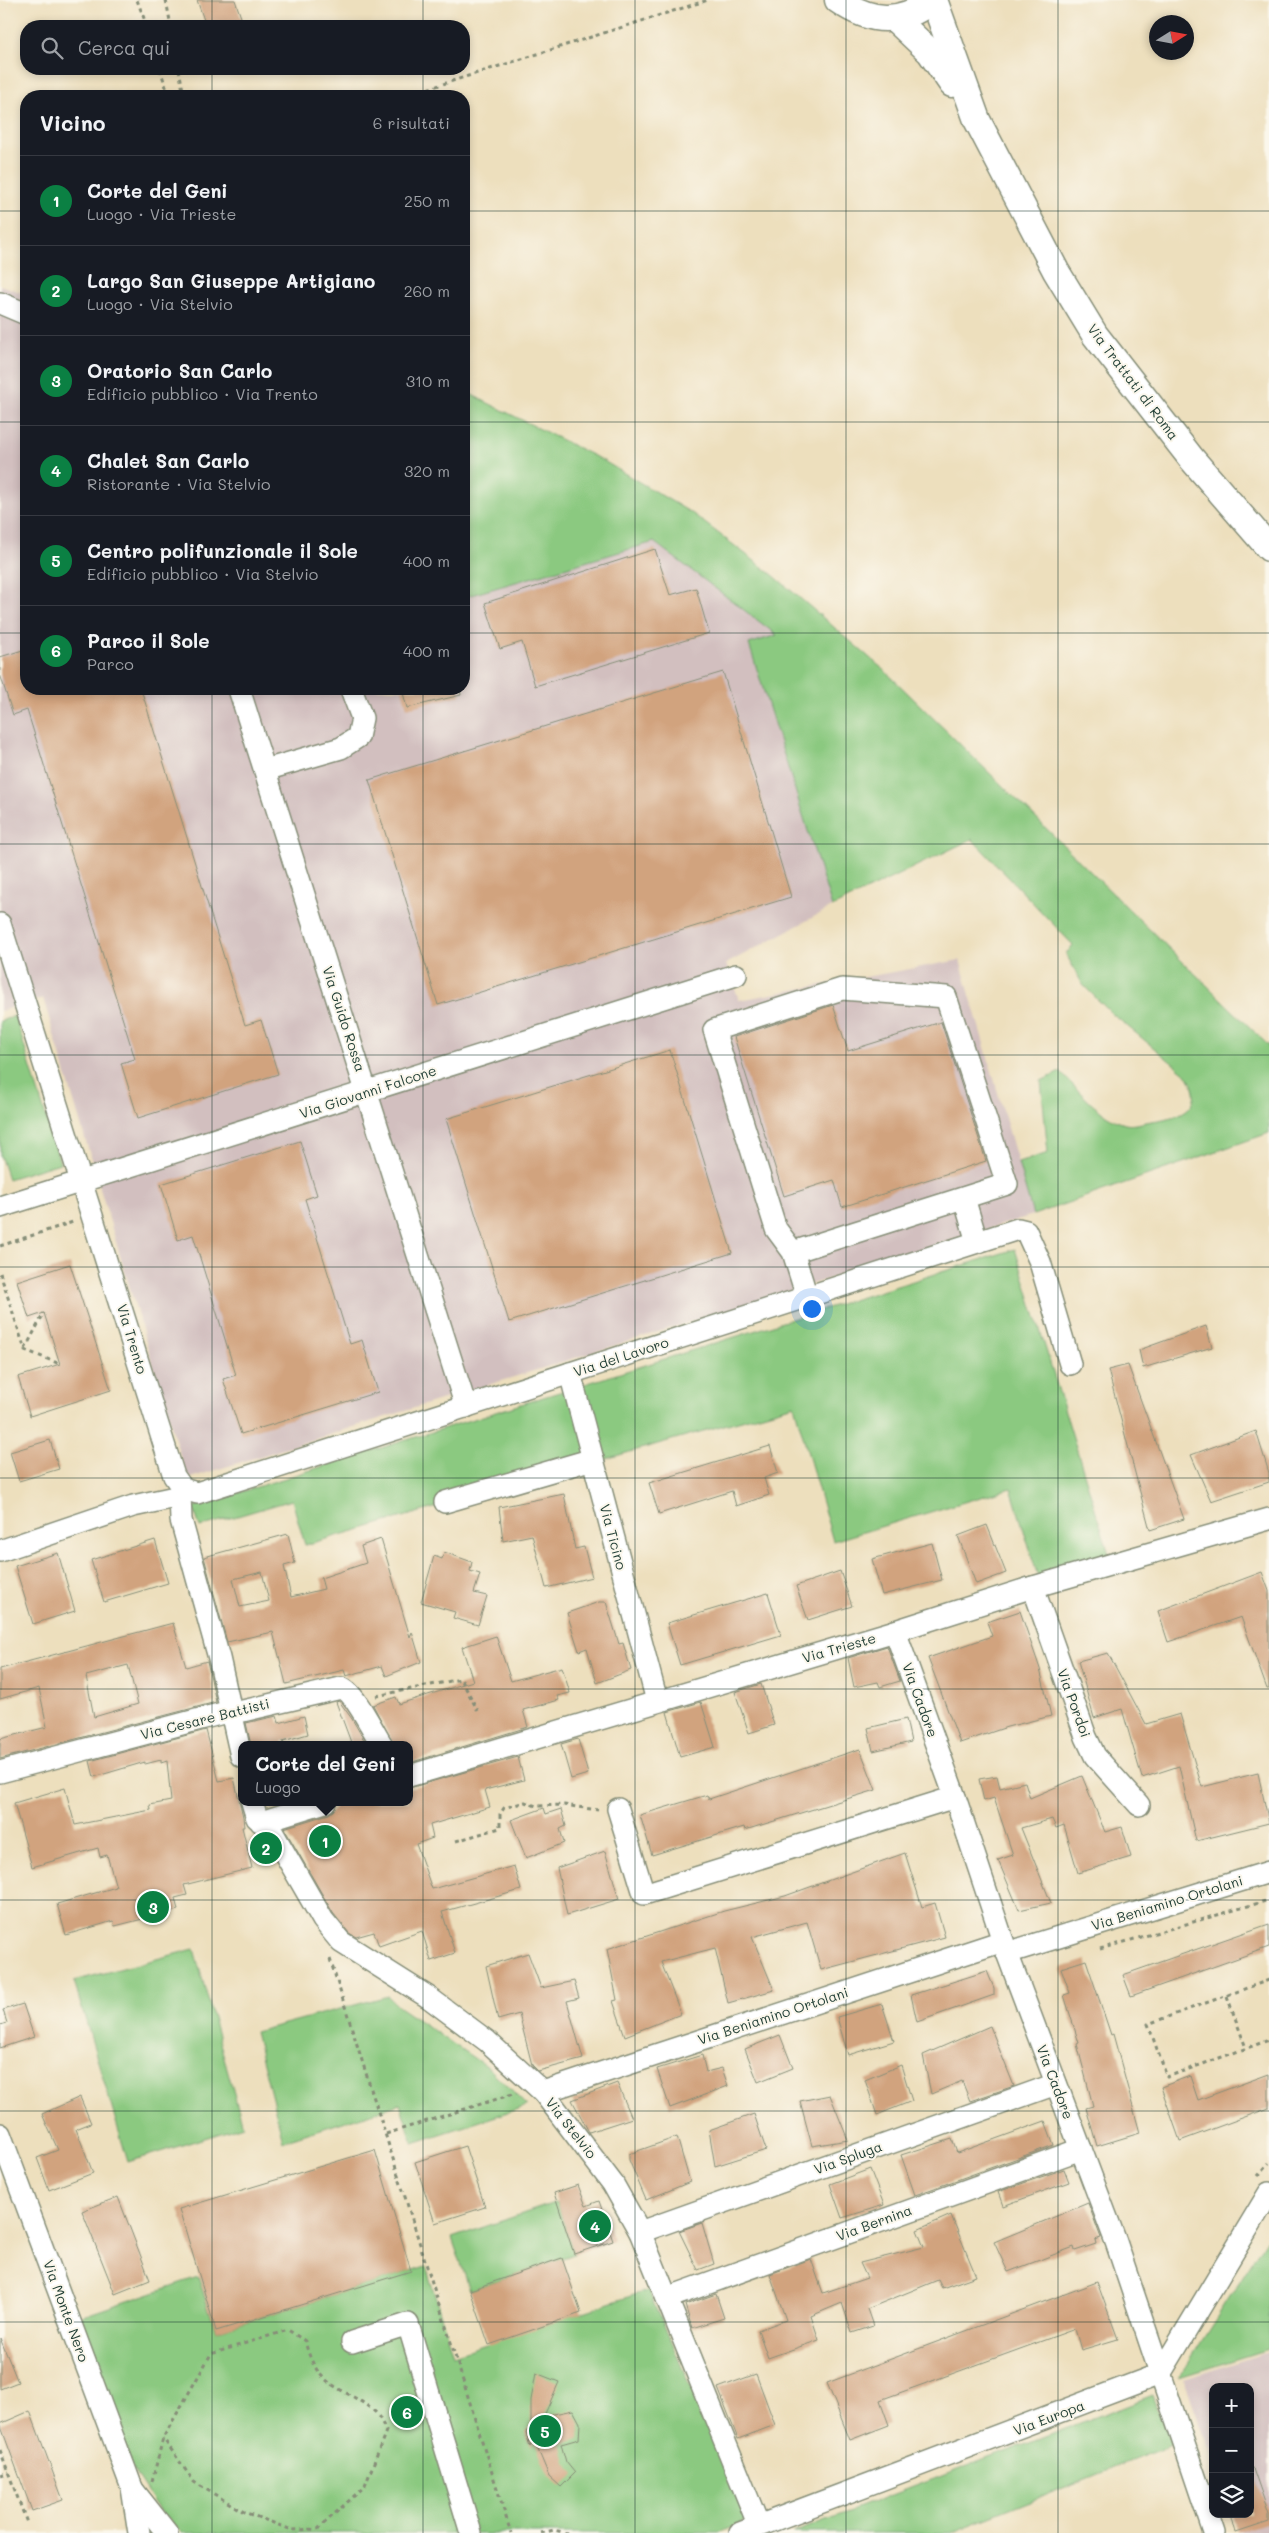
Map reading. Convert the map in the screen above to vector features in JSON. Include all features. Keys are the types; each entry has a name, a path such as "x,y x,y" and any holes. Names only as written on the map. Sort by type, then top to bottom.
{"main road":[{"path":"838,0 854,11 867,16 894,18 922,9 933,0"},
{"name":"Via Trattati di Roma","path":"933,0 977,120"},
{"name":"Via Trattati di Roma","path":"894,18 930,52 977,120 1056,271 1095,335 1191,458 1269,548"}],"street":[{"path":"0,304 20,312"},
{"name":"Via Guido Rossa","path":"241,695 368,1092 466,1407"},
{"path":"265,770 342,748 358,737 362,718 353,695"},
{"name":"Via Trento","path":"0,924 94,1215 174,1476 182,1493 181,1520 229,1696 230,1714 238,1745"},
{"name":"Via Giovanni Falcone","path":"0,1207 83,1183 736,975"},
{"path":"793,1252 1007,1184 946,997 842,989 714,1030 776,1229 793,1252 807,1297"},
{"path":"964,1198 977,1242"},
{"name":"Via del Lavoro","path":"0,1551 133,1506 182,1493 197,1493 1018,1229 1026,1231 1040,1262 1070,1364"},
{"name":"Via Ticino","path":"570,1373 657,1701"},
{"path":"445,1502 593,1459"},
{"name":"Via Trieste","path":"413,1775 896,1631 1033,1587 1269,1519"},
{"name":"Via Pordoi","path":"1033,1587 1086,1737 1095,1756 1139,1805"},
{"name":"Via Cadore","path":"896,1631 956,1797 1005,1947 1116,2242 1214,2533"},
{"name":"Via Cesare Battisti","path":"0,1772 223,1713 230,1714 341,1688 350,1692 380,1741"},
{"path":"618,1809 644,1894 956,1797"},
{"path":"253,1806 255,1815 261,1822 312,1806"},
{"name":"Via Stelvio","path":"261,1822 270,1828 323,1920 341,1942 428,1997 487,2041 532,2092 583,2142 613,2184 640,2232 756,2529"},
{"name":"Via Beniamino Ortolani","path":"532,2092 1005,1947 1269,1872"},
{"name":"Via Spluga","path":"640,2232 1056,2084"},
{"name":"Via Monte Nero","path":"0,2134 141,2487 167,2533"},
{"name":"Via Bernina","path":"667,2298 1080,2149"},
{"path":"1160,2374 1269,2193"},
{"path":"352,2342 408,2324 471,2533"},
{"name":"Via Europa","path":"756,2529 1160,2374"},
{"name":"Via Monte Nero","path":"139,2533 141,2487"}],"path":[{"path":"137,0 144,20"},
{"path":"166,0 170,20"},
{"path":"424,90 708,0"},
{"path":"162,75 167,90"},
{"path":"180,75 183,90"},
{"path":"0,1246 94,1215"},
{"path":"0,1273 25,1350"},
{"path":"25,1350 44,1313"},
{"path":"25,1350 60,1364"},
{"path":"357,1703 377,1696 461,1679 478,1711"},
{"path":"456,1841 500,1828 500,1814 504,1808 525,1802 536,1806 564,1805 608,1811 618,1809"},
{"path":"1100,1949 1269,1900"},
{"path":"328,1952 511,2533"},
{"path":"1269,1980 1148,2024 1167,2077 1269,2040"},
{"path":"1227,1996 1246,2048"},
{"path":"386,2134 532,2092"},
{"path":"141,2487 163,2438 211,2354 288,2330 305,2341 310,2362 328,2384 376,2412 386,2431 365,2486 318,2529 292,2530 244,2512 194,2482 163,2438"},
{"path":"0,2450 27,2523"},
{"path":"0,2475 8,2472"},
{"path":"540,2533 554,2530 568,2533"}],"shaded area":[{"path":"0,285 20,292 20,695 470,695 470,595 654,542 778,635 749,645 832,907 726,964 739,1000 960,960 1033,1215 187,1479 43,998 0,1011"},
{"path":"1269,2352 1269,2533 1236,2533 1232,2518 1254,2518 1254,2383 1209,2383 1209,2449 1184,2379"}],"green space":[{"path":"470,394 602,460 693,514 773,575 884,670 1269,1046 1269,1133 1033,1215 1018,1163 1048,1153 1041,1081 1060,1072 1082,1095 1106,1115 1131,1125 1172,1117 1188,1109 1193,1103 1194,1096 1193,1086 1187,1075 1110,1012 1083,985 1066,954 1073,945 972,839 832,907 749,644 777,635 654,542 470,595"},
{"path":"15,1016 60,1163 8,1179 0,1155 0,1021"},
{"path":"1015,1249 1109,1554 1039,1580 1011,1488 833,1541 794,1405 305,1545 292,1500 200,1527 193,1507"},
{"path":"194,1949 243,2126 128,2162 74,1981"},
{"path":"388,1996 399,2007 490,2069 527,2106 413,2143 400,2104 283,2141 255,2032"},
{"path":"557,2202 574,2254 470,2290 452,2238"},
{"path":"1269,2235 1269,2349 1179,2377"},
{"path":"426,2266 453,2355 649,2290 747,2520 720,2533 182,2533 161,2512 132,2468 80,2317 198,2277 216,2331"},
{"path":"1153,2395 1171,2445 950,2533 793,2533"}],"building":[{"path":"197,0 235,0 242,20 204,20"},
{"path":"655,549 670,595 696,588 709,633 535,686 522,642 500,649 485,603"},
{"path":"20,651 20,695 143,695 245,1025 261,1020 278,1074 138,1118 121,1063 135,1059 27,710 13,715 0,674 0,657"},
{"path":"723,672 791,897 438,1005 369,780"},
{"path":"404,695 461,695 407,708"},
{"path":"833,1005 848,1051 941,1022 986,1161 842,1207 834,1180 784,1196 734,1037"},
{"path":"670,1050 732,1253 509,1322 446,1119"},
{"path":"300,1141 317,1195 305,1199 350,1344 362,1340 378,1392 241,1434 223,1379 236,1375 193,1235 178,1240 161,1184"},
{"path":"70,1264 111,1390 30,1416 18,1377 60,1364 44,1313 29,1318 17,1281"},
{"path":"1206,1326 1212,1347 1143,1368 1139,1350"},
{"path":"1128,1365 1184,1519 1150,1530 1108,1370"},
{"path":"1256,1431 1269,1473 1269,1482 1211,1501 1191,1455"},
{"path":"50,1440 59,1469 19,1481 10,1452"},
{"path":"770,1446 778,1473 764,1478 769,1495 736,1506 732,1491 659,1514 649,1483"},
{"path":"564,1494 575,1549 584,1547 592,1577 546,1588 532,1535 503,1541 499,1507"},
{"path":"987,1525 1006,1573 976,1584 958,1536"},
{"path":"288,1534 295,1563 284,1566 291,1597 324,1589 321,1578 366,1563 361,1546 381,1539 410,1637 412,1632 421,1662 386,1676 382,1666 346,1676 344,1670 286,1684 273,1632 227,1642 204,1557","holes":["262,1572 269,1601 240,1607 233,1579"]},
{"path":"155,1540 168,1583 104,1602 91,1560"},
{"path":"932,1543 942,1580 882,1595 872,1559"},
{"path":"444,1552 472,1562 470,1571 480,1574 474,1593 487,1596 478,1625 453,1618 455,1612 421,1602 434,1556 442,1559"},
{"path":"58,1553 75,1611 33,1624 15,1566"},
{"path":"840,1571 852,1606 808,1620 796,1586"},
{"path":"1262,1572 1269,1591 1269,1689 1267,1689 1241,1617 1168,1642 1158,1611"},
{"path":"768,1593 781,1635 680,1665 667,1623"},
{"path":"599,1602 606,1602 619,1644 623,1643 631,1670 597,1683 587,1648 579,1651 567,1613"},
{"path":"1020,1611 1040,1669 1051,1716 1007,1727 960,1743 928,1658 992,1636 987,1622"},
{"path":"173,1623 186,1667 207,1661 216,1702 0,1759 0,1739 47,1727 39,1688 0,1699 0,1669","holes":["128,1665 138,1704 94,1717 86,1676"]},
{"path":"496,1636 511,1681 562,1667 570,1693 557,1696 559,1700 523,1710 528,1727 413,1762 413,1741 392,1741 373,1705 396,1697 399,1704 473,1681 462,1647"},
{"path":"887,1646 900,1681 880,1687 878,1682 854,1687 848,1658"},
{"path":"1108,1653 1146,1724 1180,1714 1202,1787 1258,1773 1269,1823 1196,1841 1179,1766 1142,1778 1122,1709 1094,1718 1078,1661"},
{"path":"761,1684 774,1725 749,1733 735,1692"},
{"path":"339,1701 365,1741 351,1741 336,1702"},
{"path":"701,1702 715,1747 680,1757 667,1712"},
{"path":"277,1716 279,1723 304,1716 308,1734 283,1741 250,1741 246,1723"},
{"path":"906,1719 911,1742 873,1751 868,1728"},
{"path":"206,1730 219,1781 234,1778 238,1795 238,1806 240,1806 243,1817 244,1827 242,1827 252,1868 184,1885 187,1895 175,1898 178,1910 115,1926 113,1921 66,1935 57,1904 116,1887 107,1855 100,1857 98,1848 32,1867 14,1803 65,1788 75,1825 151,1810 150,1805 171,1801 167,1761 161,1763 161,1760 145,1764 145,1762 94,1777 90,1761"},
{"path":"578,1739 588,1774 571,1779 561,1744"},
{"path":"860,1749 876,1790 745,1830 744,1827 652,1855 640,1815 707,1795 709,1799"},
{"path":"518,1757 524,1780 485,1790 490,1807 430,1825 433,1838 416,1844 432,1889 514,1866 521,1890 442,1912 455,1953 431,1961 422,1931 379,1946 374,1932 356,1937 349,1933 333,1913 284,1828 329,1814 336,1806 413,1806 413,1787"},
{"path":"997,1776 1000,1788 1025,1782 1030,1798 1082,1776 1105,1832 1122,1827 1131,1857 1078,1873 1064,1825 1056,1828 1052,1819 1021,1828 1051,1903 1019,1910 998,1860 1013,1855 994,1798 984,1801 979,1779"},
{"path":"544,1808 546,1814 561,1809 566,1826 560,1829 564,1843 526,1858 511,1820"},
{"path":"605,1851 619,1899 567,1915 557,1868"},
{"path":"905,1853 922,1907 935,1903 945,1937 821,1970 807,1922 752,1937 774,1990 728,2003 715,1948 661,1962 681,2014 625,2036 613,2001 617,2000 607,1949 724,1911 785,1896"},
{"path":"1269,1924 1269,1947 1131,1996 1123,1975"},
{"path":"528,1953 541,1988 574,1981 579,1998 567,2001 583,2059 538,2071 532,2065 519,2014 498,2020 486,1966"},
{"path":"1086,1960 1111,2035 1113,2034 1140,2133 1097,2146 1086,2108 1093,2106 1077,2044 1079,2043 1064,1995 1070,1993 1061,1968"},
{"path":"987,1971 994,1988 994,1995 917,2022 911,1995"},
{"path":"23,2004 34,2037 0,2048 0,2025 7,2023 3,2010"},
{"path":"882,2004 894,2041 848,2055 837,2017"},
{"path":"990,2026 1014,2086 970,2101 962,2081 931,2094 923,2055"},
{"path":"780,2035 793,2068 758,2082 745,2049"},
{"path":"702,2055 706,2072 722,2068 728,2086 670,2108 657,2069"},
{"path":"901,2065 912,2101 877,2115 865,2080"},
{"path":"1269,2074 1269,2108 1180,2141 1161,2087 1190,2076 1198,2100"},
{"path":"617,2083 632,2118 589,2132 572,2100"},
{"path":"830,2095 848,2140 812,2146 800,2101"},
{"path":"80,2097 91,2123 76,2129 93,2173 49,2190 37,2158 58,2150 42,2114"},
{"path":"754,2114 766,2150 715,2166 709,2130"},
{"path":"1045,2121 1054,2145 915,2195 901,2155 952,2139 957,2153"},
{"path":"677,2137 690,2182 646,2200 629,2160 629,2154"},
{"path":"465,2146 485,2207 435,2223 415,2162"},
{"path":"375,2150 411,2271 216,2331 179,2209"},
{"path":"870,2169 884,2205 842,2218 830,2184"},
{"path":"1064,2169 1069,2182 1003,2206 998,2192"},
{"path":"578,2185 586,2206 599,2201 613,2241 574,2254 554,2193"},
{"path":"118,2197 150,2280 115,2294 82,2211"},
{"path":"1088,2203 1101,2238 1095,2240 1096,2244 1075,2251 1074,2247 1008,2272 994,2242"},
{"path":"951,2215 976,2276 942,2288 938,2280 867,2309 873,2326 852,2333 842,2303 811,2316 819,2340 768,2358 758,2330 786,2320 770,2274 811,2259 823,2293 867,2278 860,2263 924,2247 917,2230"},
{"path":"702,2223 714,2264 698,2270 679,2231"},
{"path":"562,2258 581,2313 489,2345 470,2290"},
{"path":"1097,2282 1118,2339 1081,2350 1075,2329 880,2400 889,2425 850,2440 827,2383"},
{"path":"716,2294 724,2318 692,2328 685,2305"},
{"path":"0,2338 18,2382 0,2389"},
{"path":"536,2373 559,2382 544,2416 573,2410 580,2423 579,2439 561,2444 566,2462 575,2473 561,2487 549,2476 536,2445 532,2443 530,2447 526,2432 531,2426 531,2400"},
{"path":"756,2374 775,2425 738,2439 718,2388"},
{"path":"30,2411 63,2500 32,2511 0,2424"},
{"path":"1254,2471 1269,2514 1269,2522 1236,2533 1232,2518 1254,2518"}],"place":[{"name":"Corte del Geni","path":"325,1841"},
{"name":"Largo San Giuseppe Artigiano","path":"266,1848"},
{"name":"Oratorio San Carlo","path":"153,1907"},
{"name":"Chalet San Carlo","path":"595,2226"},
{"name":"Parco il Sole","path":"407,2412"},
{"name":"Centro polifunzionale il Sole","path":"545,2431"}]}
